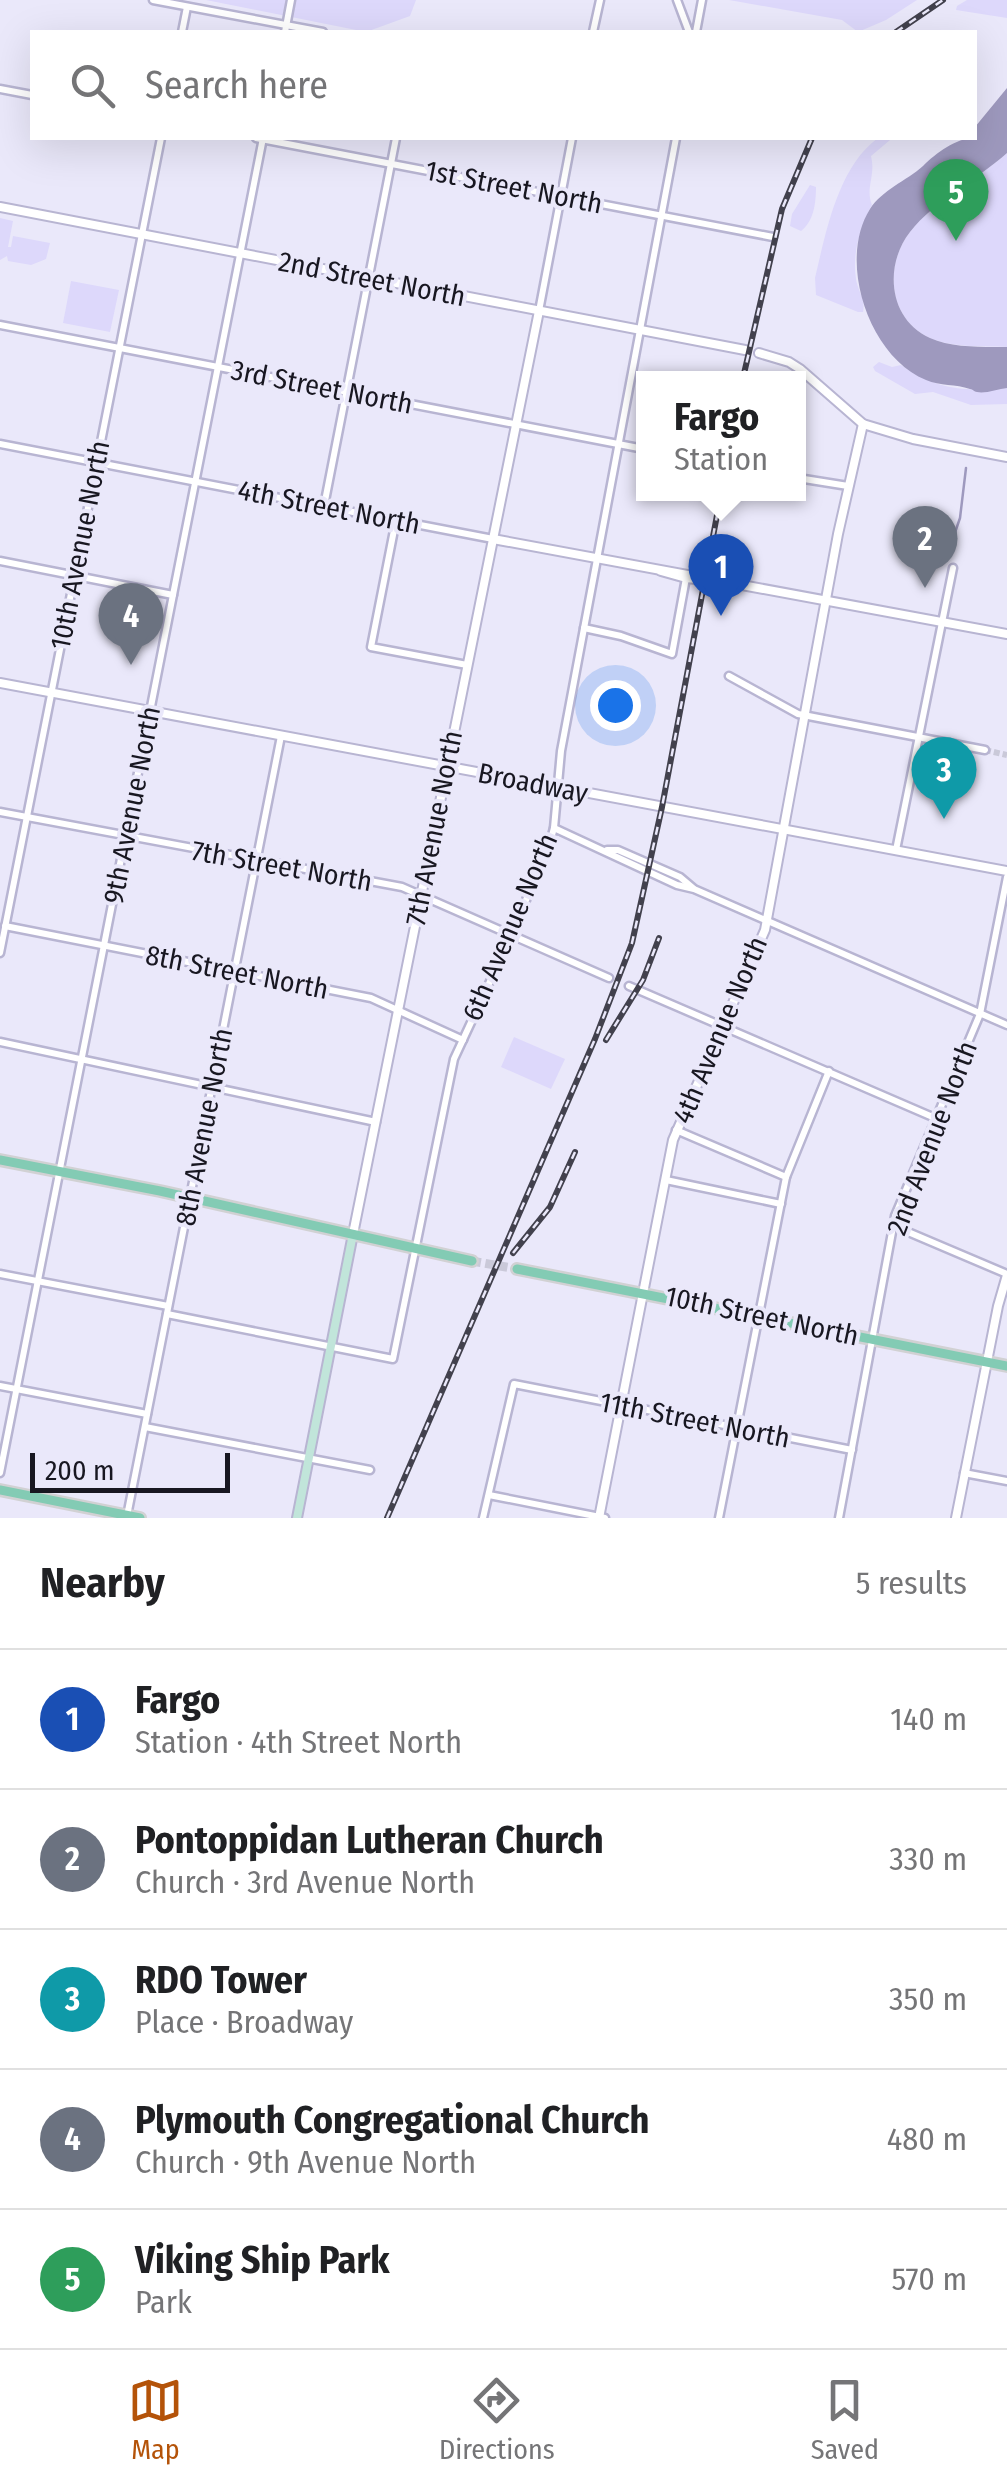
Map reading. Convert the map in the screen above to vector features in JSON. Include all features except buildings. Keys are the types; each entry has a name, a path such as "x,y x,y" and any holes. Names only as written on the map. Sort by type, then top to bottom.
{"main road":[{"path":"0,1160 472,1261"},
{"name":"7th Avenue North","path":"297,1518 353,1234"},
{"name":"10th Street North","path":"517,1270 645,1292 1007,1366"},
{"path":"0,1490 140,1518"}],"street":[{"path":"152,0 285,30 291,0"},
{"path":"594,30 600,0"},
{"path":"676,0 692,30"},
{"path":"694,30 702,0"},
{"path":"182,30 187,7"},
{"path":"0,88 30,95"},
{"name":"10th Avenue North","path":"0,953 160,140"},
{"name":"9th Avenue North","path":"0,1473 128,838 261,140"},
{"name":"1st Street North","path":"271,140 773,237"},
{"path":"324,506 396,140"},
{"name":"7th Avenue North","path":"353,1234 572,140"},
{"name":"6th Avenue North","path":"331,1346 393,1359 454,1059 512,934 554,828 556,788 584,628 676,140"},
{"name":"2nd Street North","path":"0,207 744,350"},
{"name":"3rd Street North","path":"0,325 636,447"},
{"path":"759,353 789,362 802,371"},
{"path":"806,374 863,424 913,439 1007,457"},
{"name":"4th Avenue North","path":"601,1518 676,1130 766,920 863,424"},
{"name":"4th Street North","path":"0,444 1007,634"},
{"path":"806,479 848,486"},
{"path":"396,520 370,647 467,665"},
{"path":"0,561 173,596"},
{"path":"896,850 952,568"},
{"name":"4th Street North","path":"658,569 686,578 720,580"},
{"path":"584,628 622,636 672,654 686,578"},
{"path":"729,676 804,715 985,750"},
{"name":"Broadway","path":"0,683 1007,874"},
{"name":"8th Avenue North","path":"126,1517 280,736"},
{"name":"7th Street North","path":"0,812 402,887 609,978"},
{"path":"554,828 677,885 694,888 1007,1025"},
{"name":"2nd Avenue North","path":"839,1518 894,1226 980,1014 1007,874"},
{"name":"8th Street North","path":"5,926 371,998 463,1040"},
{"path":"629,986 936,1118"},
{"path":"0,1042 376,1122"},
{"path":"719,1518 786,1177 829,1070"},
{"path":"676,1130 786,1177"},
{"path":"666,1180 781,1204"},
{"path":"894,1226 1007,1275 956,1518"},
{"path":"0,1274 331,1346"},
{"name":"11th Street North","path":"488,1495 514,1384 852,1450"},
{"path":"0,1386 147,1414"},
{"path":"144,1427 370,1470"},
{"path":"964,1473 1007,1481"},
{"path":"483,1518 488,1495 601,1518"}],"shaded area":[{"path":"206,0 416,0 410,16 372,30"},
{"path":"729,0 917,0 863,30 855,30 842,20"},
{"path":"967,0 1007,0 1007,18 956,10"},
{"path":"1007,88 1007,153 944,200 910,232 896,260 894,290 906,318 930,338 948,344 1007,347 1007,388 980,392 926,380 889,351 864,305 857,254 861,230 875,202 947,147 977,140 977,125"},
{"path":"876,140 890,140 871,156 872,205 855,260 863,303 863,312 858,312 816,295 815,278 843,183 864,150"},
{"path":"1007,153 1007,347 958,345 930,338 916,329 898,305 894,275 902,245 931,210"},
{"path":"810,185 816,187 815,205 801,231 790,226 792,214"},
{"path":"0,218 13,221 8,247 13,236 50,243 46,259 31,265 8,261 7,256 0,260"},
{"path":"71,281 119,290 110,332 63,323"},
{"path":"879,362 892,367 901,365 928,380 952,387 1007,388 1007,404 971,405 933,392 915,394 875,371 873,367"},
{"path":"514,1037 565,1059 551,1089 501,1067"}],"waterway":[{"path":"950,547 960,518 966,468"}],"tunnel":[{"path":"985,750 1007,755"},
{"path":"472,1261 517,1269"}],"railway":[{"path":"899,30 943,0"},
{"path":"745,371 782,209 811,140"},
{"path":"387,1518 595,1039 632,943 720,501"},
{"path":"606,1040 643,980 659,938"},
{"path":"513,1253 550,1207 575,1152"}],"place":[{"name":"Viking Ship Park","path":"956,241"},
{"name":"Pontoppidan Lutheran Church","path":"925,588"},
{"name":"Fargo","path":"721,616"},
{"name":"Plymouth Congregational Church","path":"131,665"},
{"name":"RDO Tower","path":"944,819"}]}
